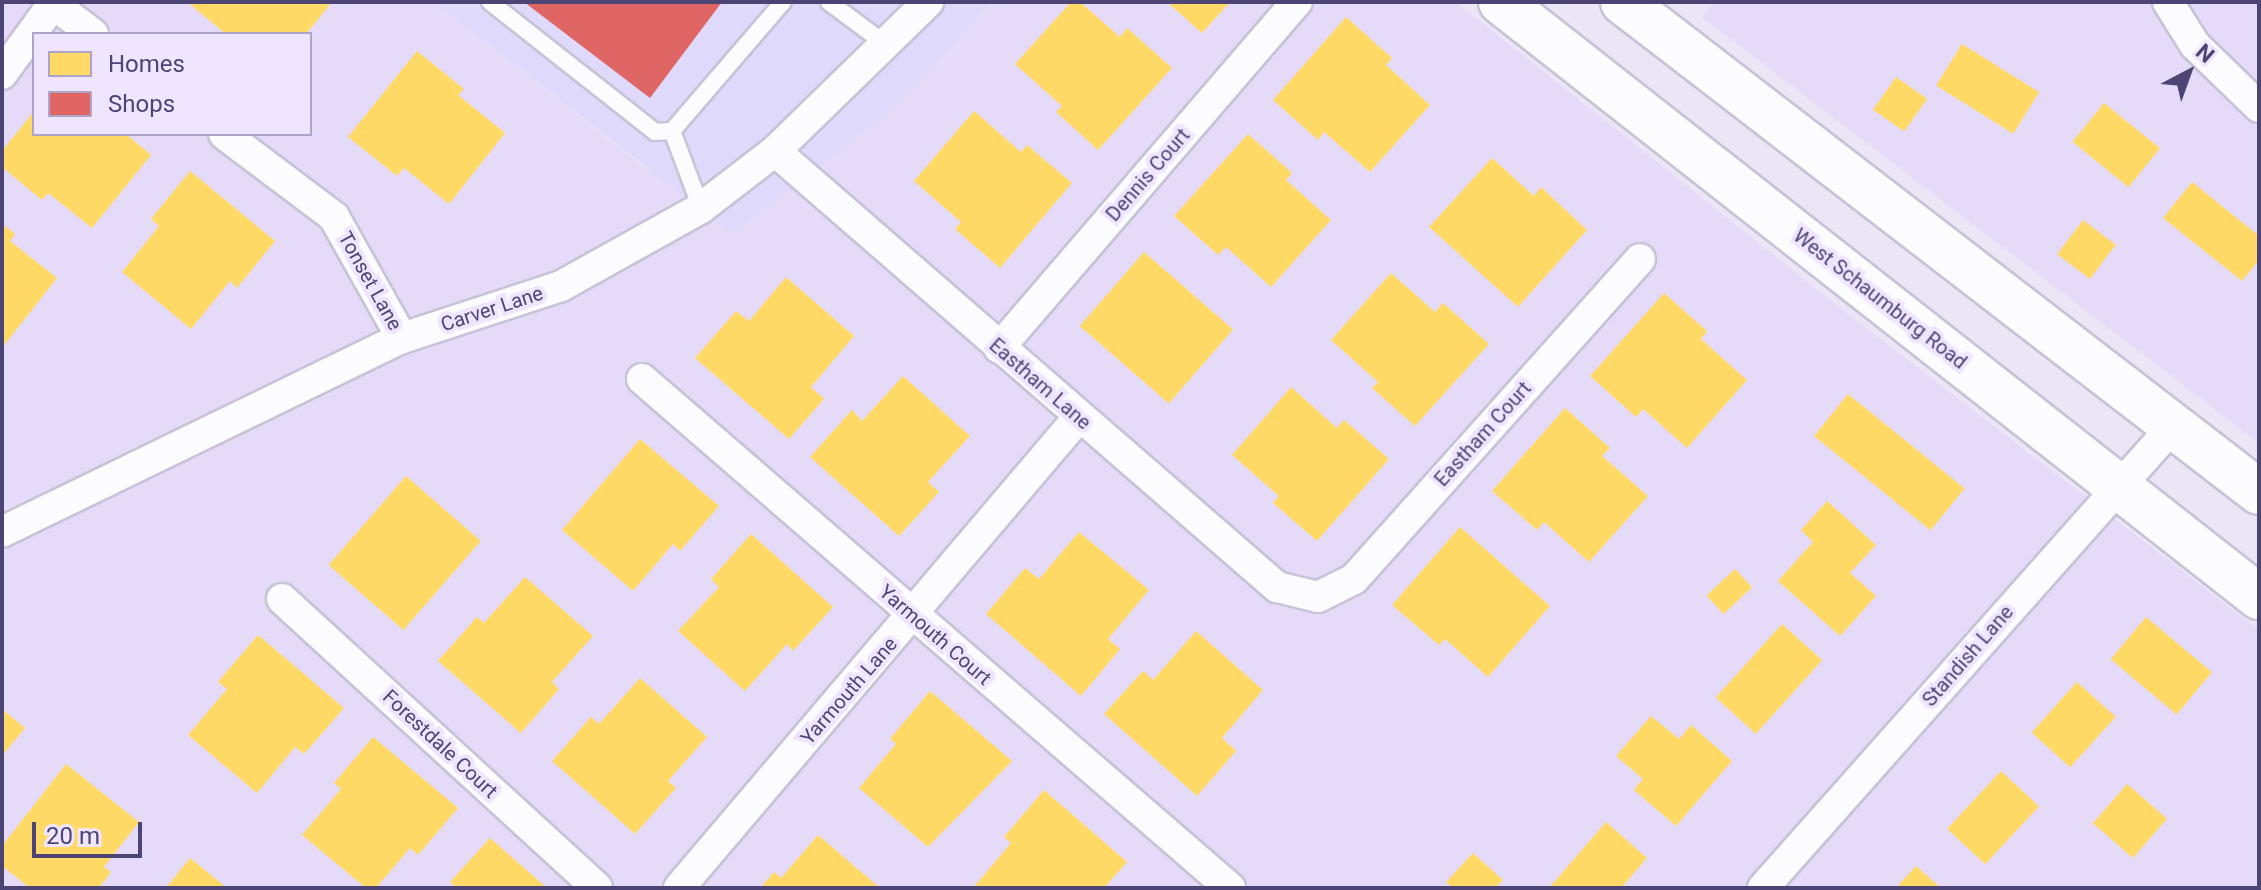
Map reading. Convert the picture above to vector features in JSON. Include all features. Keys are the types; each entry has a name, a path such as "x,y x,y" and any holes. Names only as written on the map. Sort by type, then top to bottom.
{"main road":[{"name":"West Schaumburg Road","path":"1501,2 2259,597"},
{"path":"1623,2 2259,492"}],"street":[{"name":"Carver Lane","path":"2,532 402,338 561,286 701,208 775,151 888,46 928,2"},
{"name":"Dennis Court","path":"999,348 1297,2"},
{"path":"2168,2 2195,45 2259,107"},
{"path":"2,74 52,3 90,32"},
{"name":"Tonset Lane","path":"227,136 334,217 402,338"},
{"name":"Eastham Lane","path":"775,151 1078,418 1277,587 1318,597"},
{"name":"Eastham Court","path":"1318,597 1354,579 1640,259"},
{"name":"Yarmouth Court","path":"642,379 1230,888"},
{"name":"Yarmouth Lane","path":"679,888 1078,418"},
{"name":"Standish Lane","path":"1763,888 2174,425"},
{"name":"Forestdale Court","path":"282,599 597,888"}],"lane":[{"path":"490,2 655,132 672,131 783,2"},
{"path":"829,2 888,46"},
{"path":"672,131 701,208"}],"shaded area":[{"path":"2,2 434,2 647,169 983,15 993,2 1456,2 1836,305 2259,630 2259,888 2,888"},
{"path":"434,2 993,2 885,115 733,234"},
{"path":"1714,2 2259,2 2259,443 1702,17"}],"building: Homes":[{"path":"187,2 332,2 308,32 224,32"},
{"path":"1071,2 1080,2 1120,37 1127,28 1172,68 1098,150 1056,112 1062,106 1015,64"},
{"path":"1167,2 1230,2 1202,33"},
{"path":"1346,17 1392,58 1386,65 1430,105 1370,172 1324,132 1318,140 1273,100"},
{"path":"1962,44 2039,92 2013,134 1936,86"},
{"path":"417,51 464,89 458,95 505,133 449,204 404,168 397,176 348,137"},
{"path":"1896,77 1927,99 1904,132 1873,110"},
{"path":"2104,103 2160,148 2128,187 2073,142"},
{"path":"974,111 1021,152 1027,145 1072,183 1000,268 955,229 961,222 914,181"},
{"path":"32,114 32,136 128,136 151,155 92,228 48,193 42,200 2,167 2,151"},
{"path":"1248,134 1292,173 1286,180 1331,220 1271,287 1226,247 1218,255 1174,216"},
{"path":"1492,158 1534,196 1541,187 1587,230 1518,307 1429,227"},
{"path":"190,171 275,241 237,288 230,281 191,329 122,272 159,226 151,219"},
{"path":"2192,182 2259,236 2259,260 2242,281 2163,218"},
{"path":"2083,220 2116,245 2090,279 2057,254"},
{"path":"2,224 15,234 10,241 57,278 2,348"},
{"path":"1144,252 1233,329 1169,403 1080,326"},
{"path":"1391,273 1435,312 1443,303 1489,344 1415,426 1372,388 1378,382 1331,340"},
{"path":"786,277 854,336 811,387 824,399 789,439 695,358 736,311 749,321"},
{"path":"1664,293 1707,331 1701,339 1747,380 1687,448 1643,409 1636,417 1590,376"},
{"path":"903,376 970,436 928,482 939,492 899,536 810,457 852,410 862,421"},
{"path":"1291,387 1337,428 1344,420 1389,459 1317,541 1273,503 1279,496 1232,455"},
{"path":"1848,394 1965,488 1931,530 1814,436"},
{"path":"1565,408 1610,448 1602,456 1648,496 1589,562 1544,522 1537,530 1492,491"},
{"path":"640,439 719,506 680,551 673,544 633,591 562,530"},
{"path":"406,476 481,541 403,630 329,565"},
{"path":"1827,501 1876,545 1850,573 1876,596 1840,636 1778,581 1813,542 1801,530"},
{"path":"1460,527 1550,606 1488,677 1445,639 1439,645 1392,605"},
{"path":"1079,532 1149,590 1108,639 1120,649 1081,696 986,614 1025,568 1039,579"},
{"path":"751,534 833,607 793,651 787,644 745,691 678,631 719,587 711,579"},
{"path":"1735,569 1752,587 1724,614 1706,596"},
{"path":"525,577 593,636 552,682 559,689 521,733 438,661 477,617 484,623"},
{"path":"2146,617 2212,672 2177,714 2111,659"},
{"path":"1782,624 1822,660 1756,734 1716,698"},
{"path":"1196,631 1263,690 1222,738 1236,751 1197,796 1104,714 1143,671 1153,680"},
{"path":"258,635 344,708 304,754 295,747 257,793 188,735 227,689 218,682"},
{"path":"640,678 707,737 668,781 676,788 635,834 552,761 591,717 599,724"},
{"path":"2077,682 2116,717 2070,767 2031,733"},
{"path":"930,691 1012,761 928,847 859,788 896,744 890,739"},
{"path":"2,709 25,728 2,756"},
{"path":"1651,716 1679,739 1691,725 1732,761 1676,826 1634,790 1643,779 1616,756"},
{"path":"373,737 458,808 418,855 410,848 376,888 366,888 302,835 341,789 334,783"},
{"path":"66,764 139,822 104,867 111,872 99,888 30,888 2,866 2,846"},
{"path":"2001,771 2039,806 1985,864 1947,829"},
{"path":"2127,784 2167,819 2133,858 2093,823"},
{"path":"1044,790 1127,862 1104,888 973,888 1011,843 1004,837"},
{"path":"1606,822 1647,858 1621,888 1549,888"},
{"path":"818,835 880,888 760,888 774,872 781,878"},
{"path":"490,838 547,888 457,888 450,882"},
{"path":"1473,853 1503,880 1495,888 1452,888 1446,882"},
{"path":"190,858 227,888 166,888"},
{"path":"1916,866 1941,888 1896,888"}],"building: Shops":[{"path":"524,2 722,2 650,98"}]}
